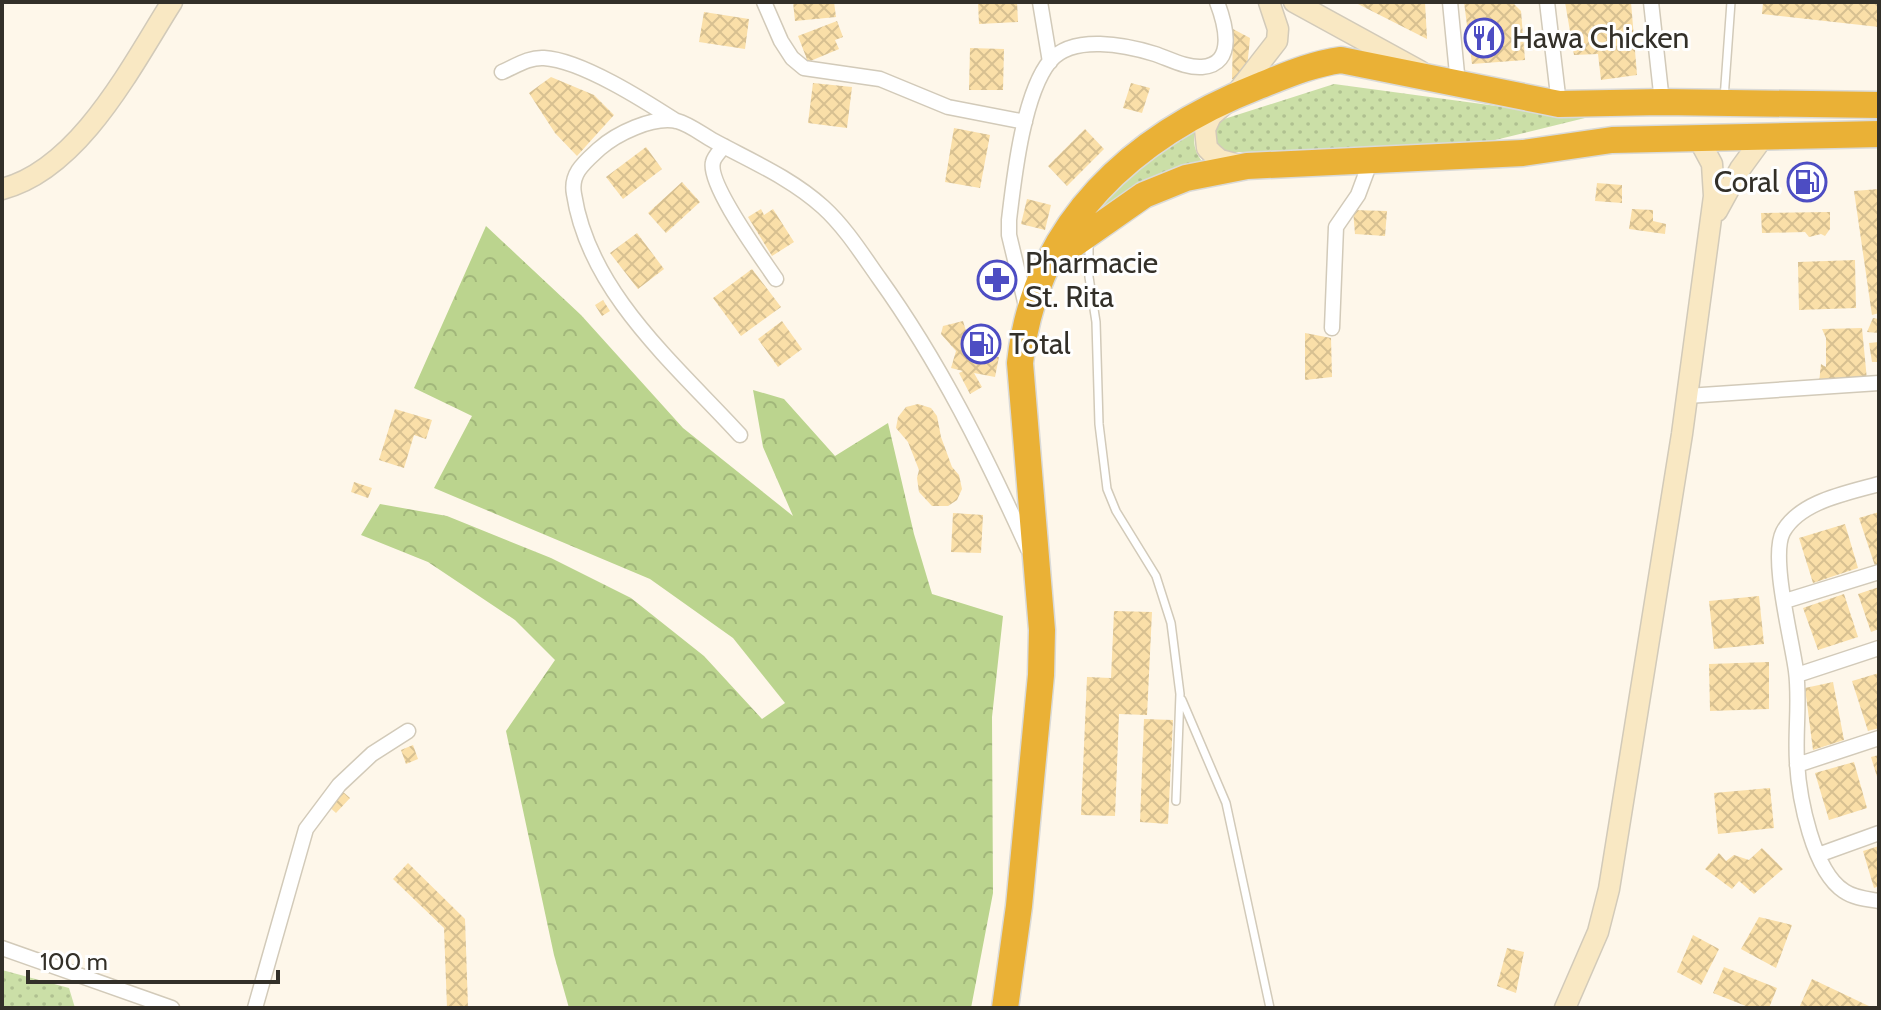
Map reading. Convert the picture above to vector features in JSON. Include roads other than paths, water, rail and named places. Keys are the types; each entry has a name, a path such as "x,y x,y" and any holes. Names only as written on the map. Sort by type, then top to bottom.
{"highway":[{"path":"1005,1008 1019,906 1041,675 1042,630 1020,363 1029,316 1051,261 1079,210 1144,148 1185,120 1235,95 1318,63 1341,60 1559,104 1879,105"},
{"path":"1051,261 1130,202 1186,178 1247,166 1523,153 1612,140 1879,134"}],"main road":[{"path":"2,189 31,178 65,153 114,93 172,2"},
{"path":"1247,166 1220,160 1207,148 1205,129 1211,116 1235,95 1277,41 1278,29 1269,2"},
{"path":"1294,2 1448,82"},
{"path":"1565,1008 1598,932 1609,889 1687,396 1715,190 1712,164 1697,136"},
{"path":"1713,218 1740,169 1764,136"}],"street":[{"path":"764,2 781,41 792,58 804,68 880,79 948,107 1025,122"},
{"path":"1040,2 1050,62"},
{"path":"1029,316 1009,235 1011,198 1025,122 1050,62 1062,52 1107,45 1131,47 1191,66 1210,65 1221,57 1227,43 1217,2"},
{"path":"1448,82 1450,2"},
{"path":"1547,2 1559,104"},
{"path":"1651,2 1662,102"},
{"path":"502,72 526,61 543,58 561,61 607,80 783,178 832,216 904,312 958,403 999,484 1036,568"},
{"path":"676,121 638,126 611,138 580,167 573,182 573,192 589,242 608,283 634,319 740,435"},
{"path":"724,146 713,161 714,180 776,279"},
{"path":"1332,328 1336,227 1358,195 1371,160"},
{"path":"1687,396 1879,383"},
{"path":"1879,484 1812,507 1788,524 1781,535 1779,547 1797,675 1797,765 1811,842 1824,868 1845,892 1879,901"},
{"path":"1785,601 1879,572"},
{"path":"1797,675 1879,648"},
{"path":"255,1008 306,829 339,785 372,754 408,731"},
{"path":"1797,765 1879,738"},
{"path":"1818,855 1879,833"},
{"path":"2,948 172,1008"}],"lane":[{"path":"1723,103 1731,2"},
{"path":"1090,232 1088,262 1096,322 1099,424 1106,480 1116,511 1150,566 1162,592 1171,623 1180,694 1176,801"},
{"path":"1180,694 1226,803 1270,1008"}],"place":[{"name":"Hawa Chicken","path":"1484,38"},
{"name":"Coral","path":"1807,182"},
{"name":"Pharmacie St. Rita","path":"997,280"},
{"name":"Total","path":"981,344"}]}
